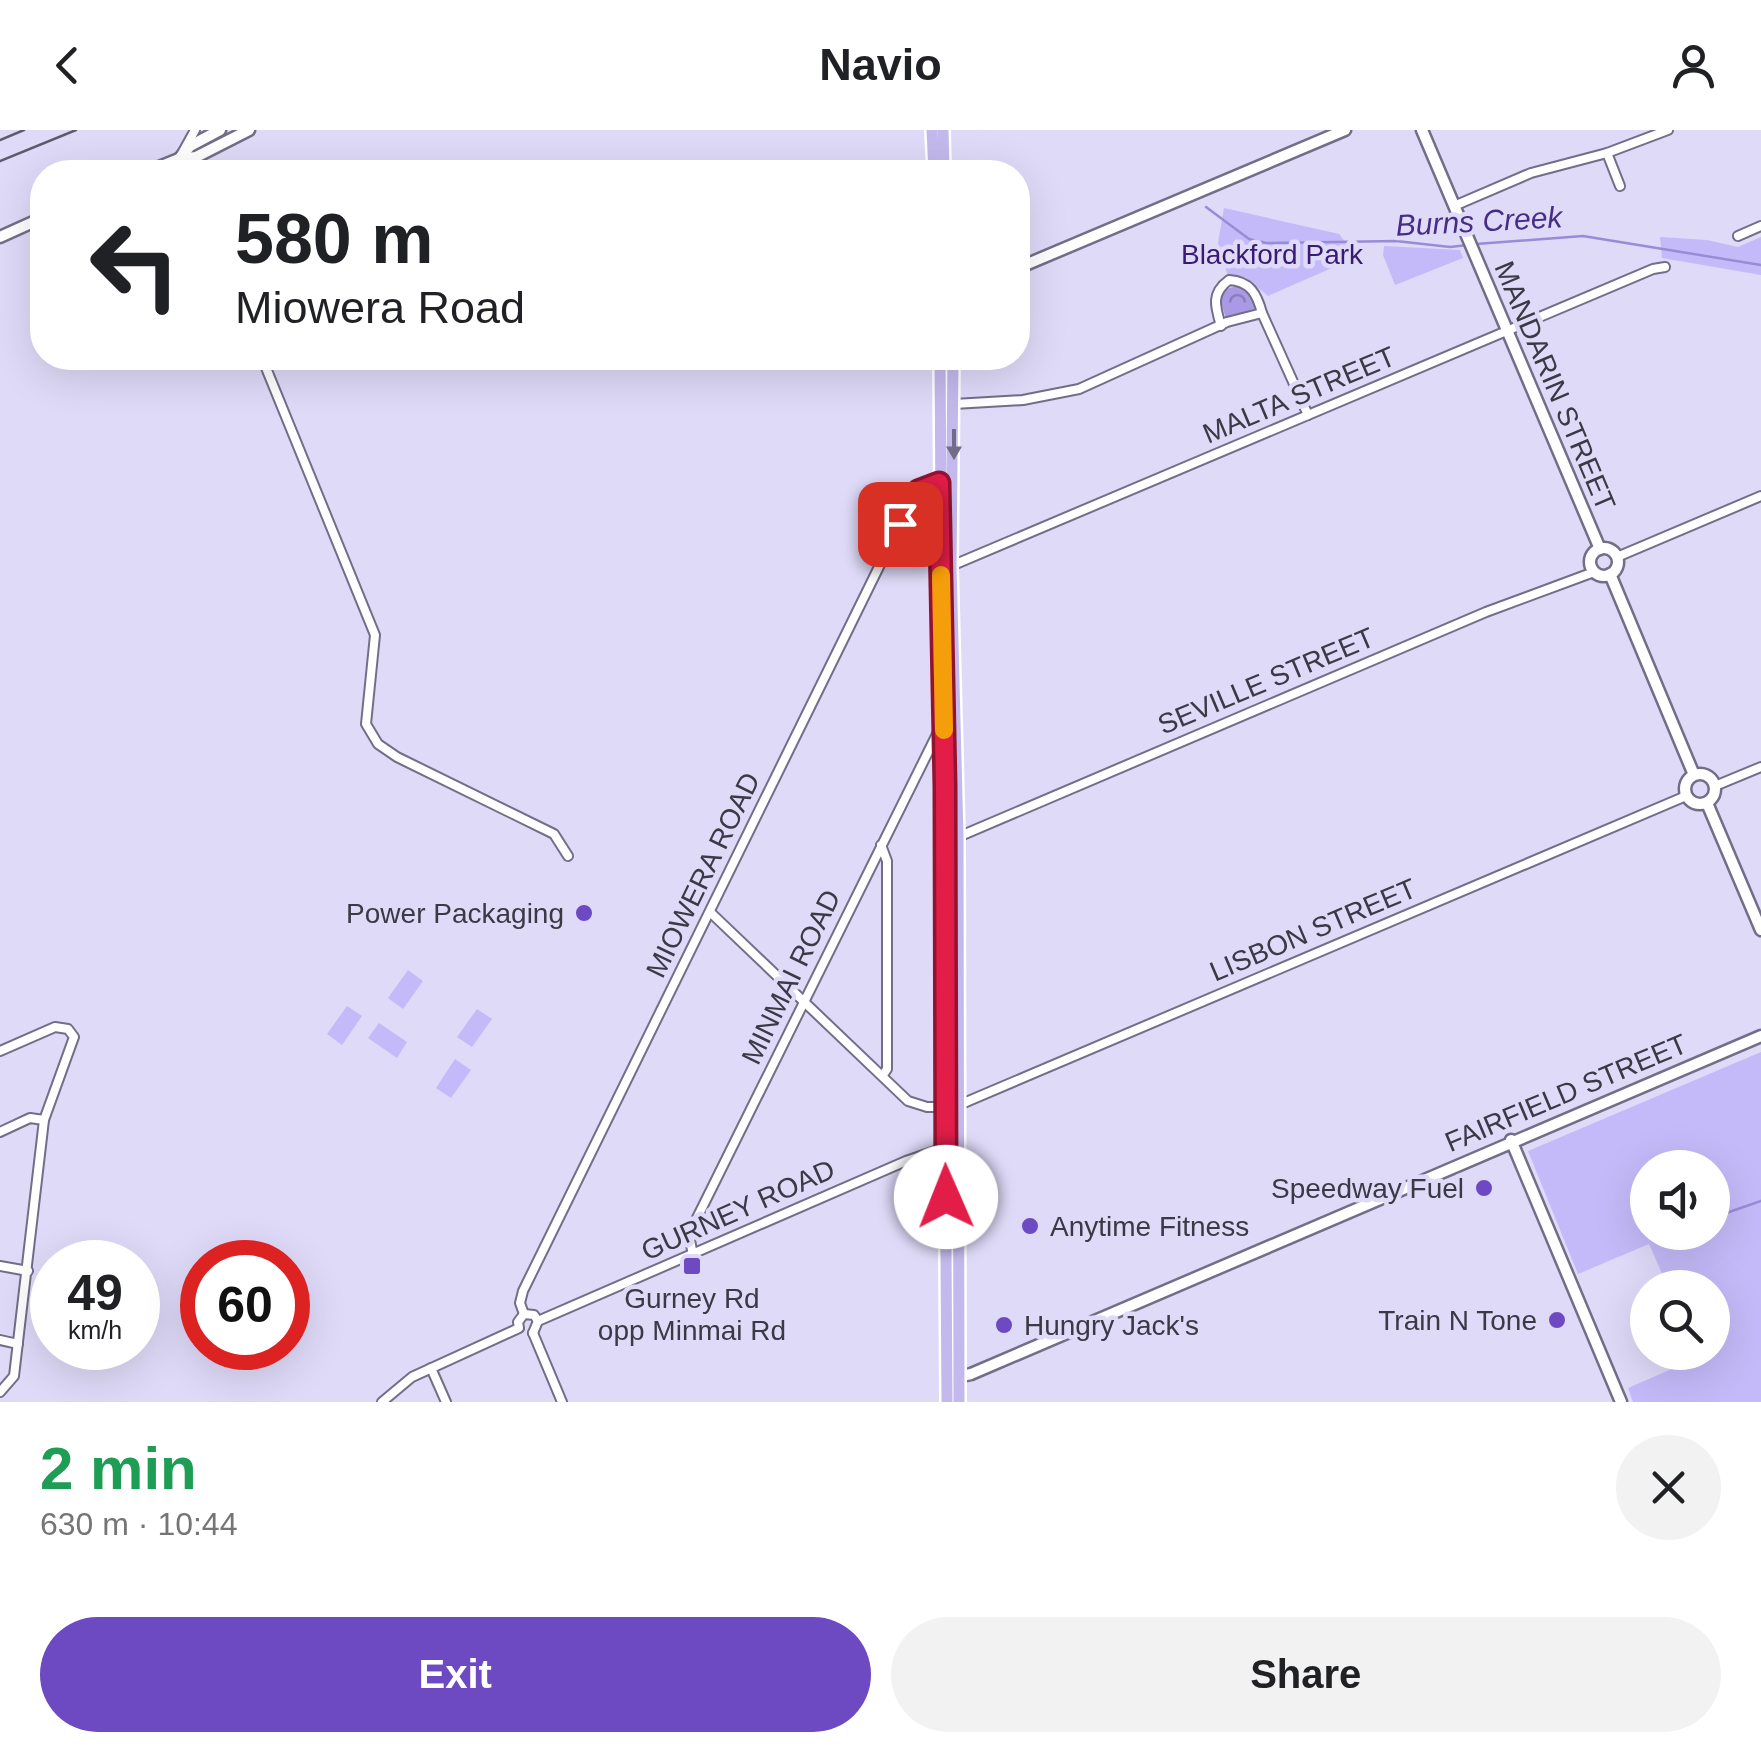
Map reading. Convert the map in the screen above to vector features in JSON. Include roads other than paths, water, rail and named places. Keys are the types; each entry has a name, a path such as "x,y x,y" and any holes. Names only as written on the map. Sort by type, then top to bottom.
{"main road":[{"path":"932,130 933,160"},
{"path":"943,130 944,160"},
{"path":"940,370 953,1378 959,1402"},
{"path":"952,1106 958,837 951,566 953,370"},
{"path":"947,1402 953,1378"}],"street":[{"path":"179,158 195,130"},
{"path":"179,158 190,146 220,130"},
{"path":"174,160 196,157 250,130"},
{"path":"1030,263 1345,130"},
{"name":"MANDARIN STREET","path":"1422,130 1600,549"},
{"path":"1454,206 1531,173 1607,153 1668,130"},
{"path":"1607,153 1620,186"},
{"path":"0,237 30,223"},
{"path":"1738,236 1761,226"},
{"name":"MALTA STREET","path":"951,566 1665,267"},
{"path":"1221,326 1215,299 1218,288 1229,280 1241,280 1258,298 1308,415"},
{"path":"954,404 1023,400 1080,389 1221,326 1262,313"},
{"path":"267,370 374,634 366,724 378,744 554,834 568,856"},
{"path":"939,483 954,484"},
{"name":"MIOWERA ROAD","path":"524,1314 520,1303 523,1291 918,491 939,483"},
{"path":"1617,557 1761,496"},
{"path":"1600,549 1610,550 1617,557 1617,566 1610,574 1594,572 1591,559 1600,549"},
{"name":"SEVILLE STREET","path":"958,837 1468,620 1594,572"},
{"path":"1610,574 1694,775"},
{"name":"MINMAI ROAD","path":"693,1255 690,1240 694,1226 944,722"},
{"path":"1716,786 1761,767"},
{"path":"1694,775 1707,775 1716,786 1708,803 1698,805 1686,796 1686,784 1694,775"},
{"name":"LISBON STREET","path":"952,1106 1686,796"},
{"path":"1708,803 1761,930"},
{"path":"880,845 887,861 887,1068 883,1076"},
{"path":"710,912 908,1101 927,1107 952,1106"},
{"path":"0,1051 62,1026 72,1033 73,1044 44,1120 14,1376 0,1392"},
{"name":"FAIRFIELD STREET","path":"953,1378 1761,1036"},
{"path":"0,1132 30,1118 44,1120"},
{"path":"1511,1140 1622,1402"},
{"name":"GURNEY ROAD","path":"538,1321 906,1161 952,1150"},
{"path":"0,1266 28,1271"},
{"path":"533,1333 523,1333 519,1328 524,1314 531,1314 538,1321 533,1333 562,1402"},
{"path":"382,1402 396,1387 431,1368 519,1328"},
{"path":"0,1340 18,1344"},
{"path":"431,1368 446,1402"}],"waterway":[{"name":"Burns Creek","path":"1206,207 1249,239 1266,243 1396,241 1468,245"},
{"name":"Burns Creek","path":"1476,244 1583,236 1761,265"},
{"path":"1730,1212 1761,1201"}],"railway":[{"path":"0,140 24,130"},
{"path":"0,161 76,130"}],"place":[{"name":"Power Packaging","path":"584,913"},
{"name":"Speedway Fuel","path":"1484,1188"},
{"name":"Anytime Fitness","path":"1030,1226"},
{"name":"Gurney Rd opp Minmai Rd","path":"692,1266"},
{"name":"Train N Tone","path":"1557,1320"},
{"name":"Hungry Jack's","path":"1004,1325"}],"park label":[{"name":"Blackford Park","path":"1272,254"}]}
